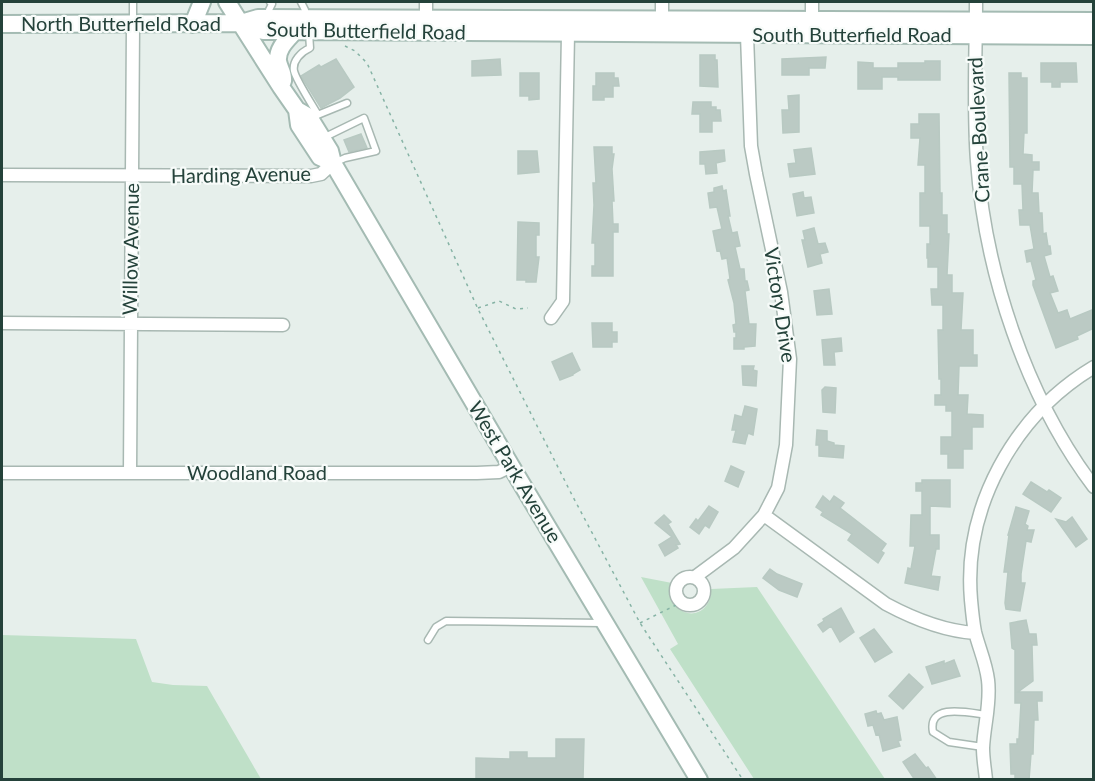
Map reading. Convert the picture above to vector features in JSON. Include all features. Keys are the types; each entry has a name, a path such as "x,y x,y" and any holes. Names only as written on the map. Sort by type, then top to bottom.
{"main road":[{"path":"193,24 202,2"},
{"name":"West Park Avenue","path":"227,2 281,87 308,114 330,151 333,163 699,780"},
{"name":"South Butterfield Road","path":"241,23 258,18 270,8 302,20 568,34 747,35 976,28 1094,21"},
{"name":"South Butterfield Road","path":"241,23 263,31 302,20 426,9 662,20 812,21 1094,36"},
{"path":"281,87 284,77 278,61 281,46 302,20"},
{"name":"North Butterfield Road","path":"2,24 241,23"},
{"name":"West Park Avenue","path":"308,114 299,125 320,157 333,163"}],"street":[{"path":"662,2 662,20"},
{"path":"812,2 812,21"},
{"name":"Crane Boulevard","path":"976,2 977,161 983,217 993,264 1009,319 1034,384 1064,441 1094,487"},
{"name":"Willow Avenue","path":"130,473 133,25"},
{"path":"551,318 563,301 568,34"},
{"name":"Victory Drive","path":"695,577 735,548 764,515 778,488 784,459 790,367 781,292 752,146 747,35"},
{"name":"Harding Avenue","path":"2,175 310,176 321,174 333,163"},
{"path":"2,323 283,325"},
{"path":"986,780 984,747 989,700 988,674 975,633 971,577 972,555 978,523 999,465 1018,436 1044,404 1081,374 1094,367"},
{"name":"Woodland Road","path":"2,473 477,473 499,472 511,466"},
{"path":"764,515 886,604 941,628 975,633"},
{"path":"686,577 695,577 704,588 703,597 691,605 682,602 676,591 679,582 686,577"}],"lane":[{"path":"133,2 133,25"},
{"path":"270,8 280,2"},
{"path":"302,20 310,48 303,51 296,61 294,71 308,114 347,103"},
{"path":"322,139 364,118 376,151 333,163"},
{"path":"428,640 436,627 446,621 606,624"},
{"path":"984,747 949,742 933,732 932,725 935,716 943,712 987,715"}],"path":[{"path":"339,42 355,51 367,63 478,309 572,495 640,622 743,780"},
{"path":"478,309 499,301 516,309 528,308"},
{"path":"640,622 682,602"}],"green space":[{"path":"641,577 672,583 673,596 677,605 683,611 690,613 705,608 711,589 757,587 885,779 754,779 670,649 678,644"},
{"path":"2,635 136,639 152,682 207,686 261,779 2,779"}],"building":[{"path":"700,55 715,55 718,87 700,86"},
{"path":"826,57 825,68 809,68 809,75 782,75 782,59"},
{"path":"336,59 354,87 321,108 301,76 319,65 321,67"},
{"path":"500,59 501,75 472,76 472,61"},
{"path":"925,61 940,61 940,80 898,80 898,77 882,77 882,89 858,89 858,62 873,63 873,68 898,68 898,63 925,63"},
{"path":"1041,63 1076,63 1077,82 1060,82 1060,87 1052,87 1052,82 1041,82"},
{"path":"520,73 539,73 539,99 529,100 529,96 520,96"},
{"path":"596,73 614,73 614,78 618,78 619,86 613,86 613,97 593,100"},
{"path":"1009,73 1021,73 1021,78 1027,78 1027,133 1024,133 1023,154 1032,155 1032,162 1039,162 1039,170 1033,170 1032,193 1038,193 1043,234 1046,233 1048,246 1050,246 1051,254 1044,256 1050,277 1053,276 1058,291 1050,293 1058,313 1067,310 1070,319 1094,309 1094,328 1077,336 1078,339 1056,348 1033,285 1033,281 1036,280 1031,261 1027,262 1025,251 1034,249 1030,225 1020,225 1019,210 1023,210 1022,184 1014,184 1014,167 1010,167"},
{"path":"799,95 799,132 783,133 782,110 789,110 788,96"},
{"path":"693,102 711,102 711,107 720,110 721,121 712,121 712,132 700,132 700,114 692,114"},
{"path":"919,114 939,114 940,193 942,193 942,215 947,215 947,234 949,234 947,275 952,275 952,293 963,293 961,330 973,330 973,355 977,355 977,366 959,366 958,395 968,395 967,414 983,415 983,427 972,427 972,449 963,449 963,468 948,468 948,454 941,454 941,437 952,437 952,411 946,411 946,405 935,405 935,395 941,395 938,330 943,330 943,305 932,305 931,289 938,289 938,267 928,267 927,244 930,244 930,226 920,226 920,193 925,193 925,165 918,165 920,138 911,138 911,124 919,124"},
{"path":"361,134 367,148 349,152 344,140"},
{"path":"594,147 612,147 612,154 614,154 613,224 618,224 618,232 613,232 613,276 592,276 592,266 595,266 595,243 592,243 593,183 596,183"},
{"path":"811,148 815,174 790,177 788,164 796,163 794,150"},
{"path":"724,150 725,161 716,163 717,173 706,174 705,164 700,164 700,152"},
{"path":"518,151 537,151 539,172 518,174"},
{"path":"722,186 723,191 726,190 732,233 737,232 740,246 735,247 740,269 744,269 745,281 747,281 749,290 745,291 749,324 756,324 755,346 744,347 744,349 734,349 736,332 734,332 733,325 736,324 728,280 730,279 727,258 722,259 720,250 717,251 713,231 722,229 717,207 710,208 708,193"},
{"path":"803,192 804,198 811,197 814,213 797,216 793,194"},
{"path":"518,222 539,223 539,235 536,235 536,257 539,257 536,282 517,280"},
{"path":"814,228 818,244 825,243 828,252 820,254 822,263 808,267 802,240 805,240 803,231"},
{"path":"829,289 832,314 817,315 814,291"},
{"path":"592,323 612,323 612,332 617,332 617,342 612,342 612,347 593,347"},
{"path":"841,338 842,351 834,352 835,365 824,365 822,340"},
{"path":"572,353 580,370 560,380 552,362"},
{"path":"742,366 754,366 753,370 757,371 756,386 743,385"},
{"path":"825,387 836,388 835,413 823,412 822,390"},
{"path":"745,406 757,409 753,435 748,433 745,444 733,442 736,430 732,430 735,415 742,417"},
{"path":"817,430 827,431 827,441 834,445 844,446 843,458 819,456 819,445 816,445"},
{"path":"731,466 744,472 738,487 725,481"},
{"path":"922,480 950,480 950,507 930,506 930,535 939,535 939,549 936,549 931,576 940,577 938,590 905,583 908,568 911,569 915,546 910,546 911,515 922,515 922,491 916,491 916,483 922,483"},
{"path":"1031,482 1061,498 1051,512 1023,494"},
{"path":"823,496 830,502 834,496 844,503 840,508 886,544 881,551 884,553 878,563 848,540 852,534 821,515 823,512 816,507"},
{"path":"709,506 718,512 709,528 705,525 699,534 690,527 696,519 698,521"},
{"path":"1016,507 1029,511 1025,524 1028,526 1027,530 1034,530 1031,542 1026,541 1021,574 1021,583 1025,583 1020,611 1006,609 1005,603 1008,572 1004,572 1008,535"},
{"path":"664,515 671,522 668,524 680,544 676,545 678,548 665,556 659,545 672,537 655,523"},
{"path":"1072,517 1087,539 1076,547 1056,519 1066,522"},
{"path":"770,569 802,584 797,597 779,590 763,578"},
{"path":"841,608 854,632 840,642 831,626 823,632 818,625 824,621 823,619"},
{"path":"1026,620 1029,634 1036,634 1037,645 1032,645 1033,681 1018,692 1042,692 1042,701 1037,701 1038,720 1034,720 1033,754 1031,754 1029,780 1015,780 1015,774 1011,774 1010,744 1017,744 1017,739 1019,739 1021,703 1015,703 1015,650 1012,648 1010,623"},
{"path":"874,629 892,652 875,662 860,638"},
{"path":"954,660 960,676 932,684 926,667"},
{"path":"909,674 923,687 903,709 889,696"},
{"path":"876,711 877,714 881,713 884,720 897,717 900,746 883,751 879,734 876,735 873,725 868,726 865,714"},
{"path":"556,739 584,739 583,780 476,780 476,758 510,759 510,752 527,752 527,758 556,758"},
{"path":"915,754 937,780 915,780 903,762"}]}
